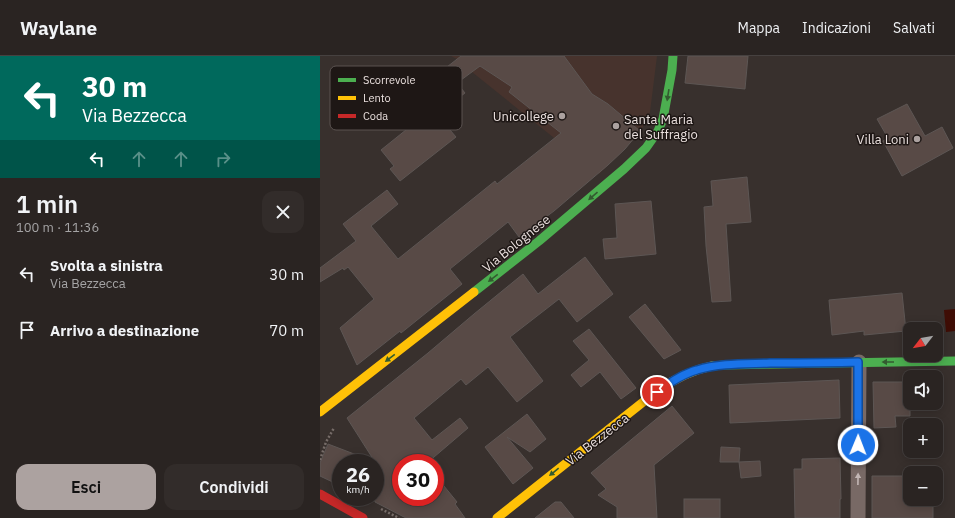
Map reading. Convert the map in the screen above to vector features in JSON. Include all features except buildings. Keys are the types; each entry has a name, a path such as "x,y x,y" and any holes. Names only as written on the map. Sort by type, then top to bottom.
{"main road":[{"name":"Via Bolognese","path":"320,412 539,241 624,169 646,148 658,131 663,119 672,70 673,56"},
{"name":"Via Bezzecca","path":"503,516 645,400 669,383 696,370 725,364 955,362"},
{"path":"320,494 363,518"}],"street":[{"path":"858,362 858,518"}],"shaded area":[{"name":"Unicollege","path":"451,56 657,56 650,112 647,121 640,131 608,104 593,121 625,149 599,174 457,59"},
{"path":"955,309 955,331 946,332 944,310"}],"traffic: fast":[{"path":"474,292 539,241 624,169 646,148 658,131 663,119 672,70 673,56"},
{"path":"712,366 955,361"}],"traffic: slow":[{"path":"320,412 474,292"},
{"path":"497,518 657,391 683,376 712,366"}],"traffic: jam":[{"path":"320,494 363,518"}],"place":[{"name":"Unicollege","path":"562,116"},
{"name":"Santa Maria del Suffragio","path":"616,126"},
{"name":"Villa Loni","path":"917,139"}],"route":[{"path":"657,392 669,383 696,370 725,364 858,362 858,445"}]}
